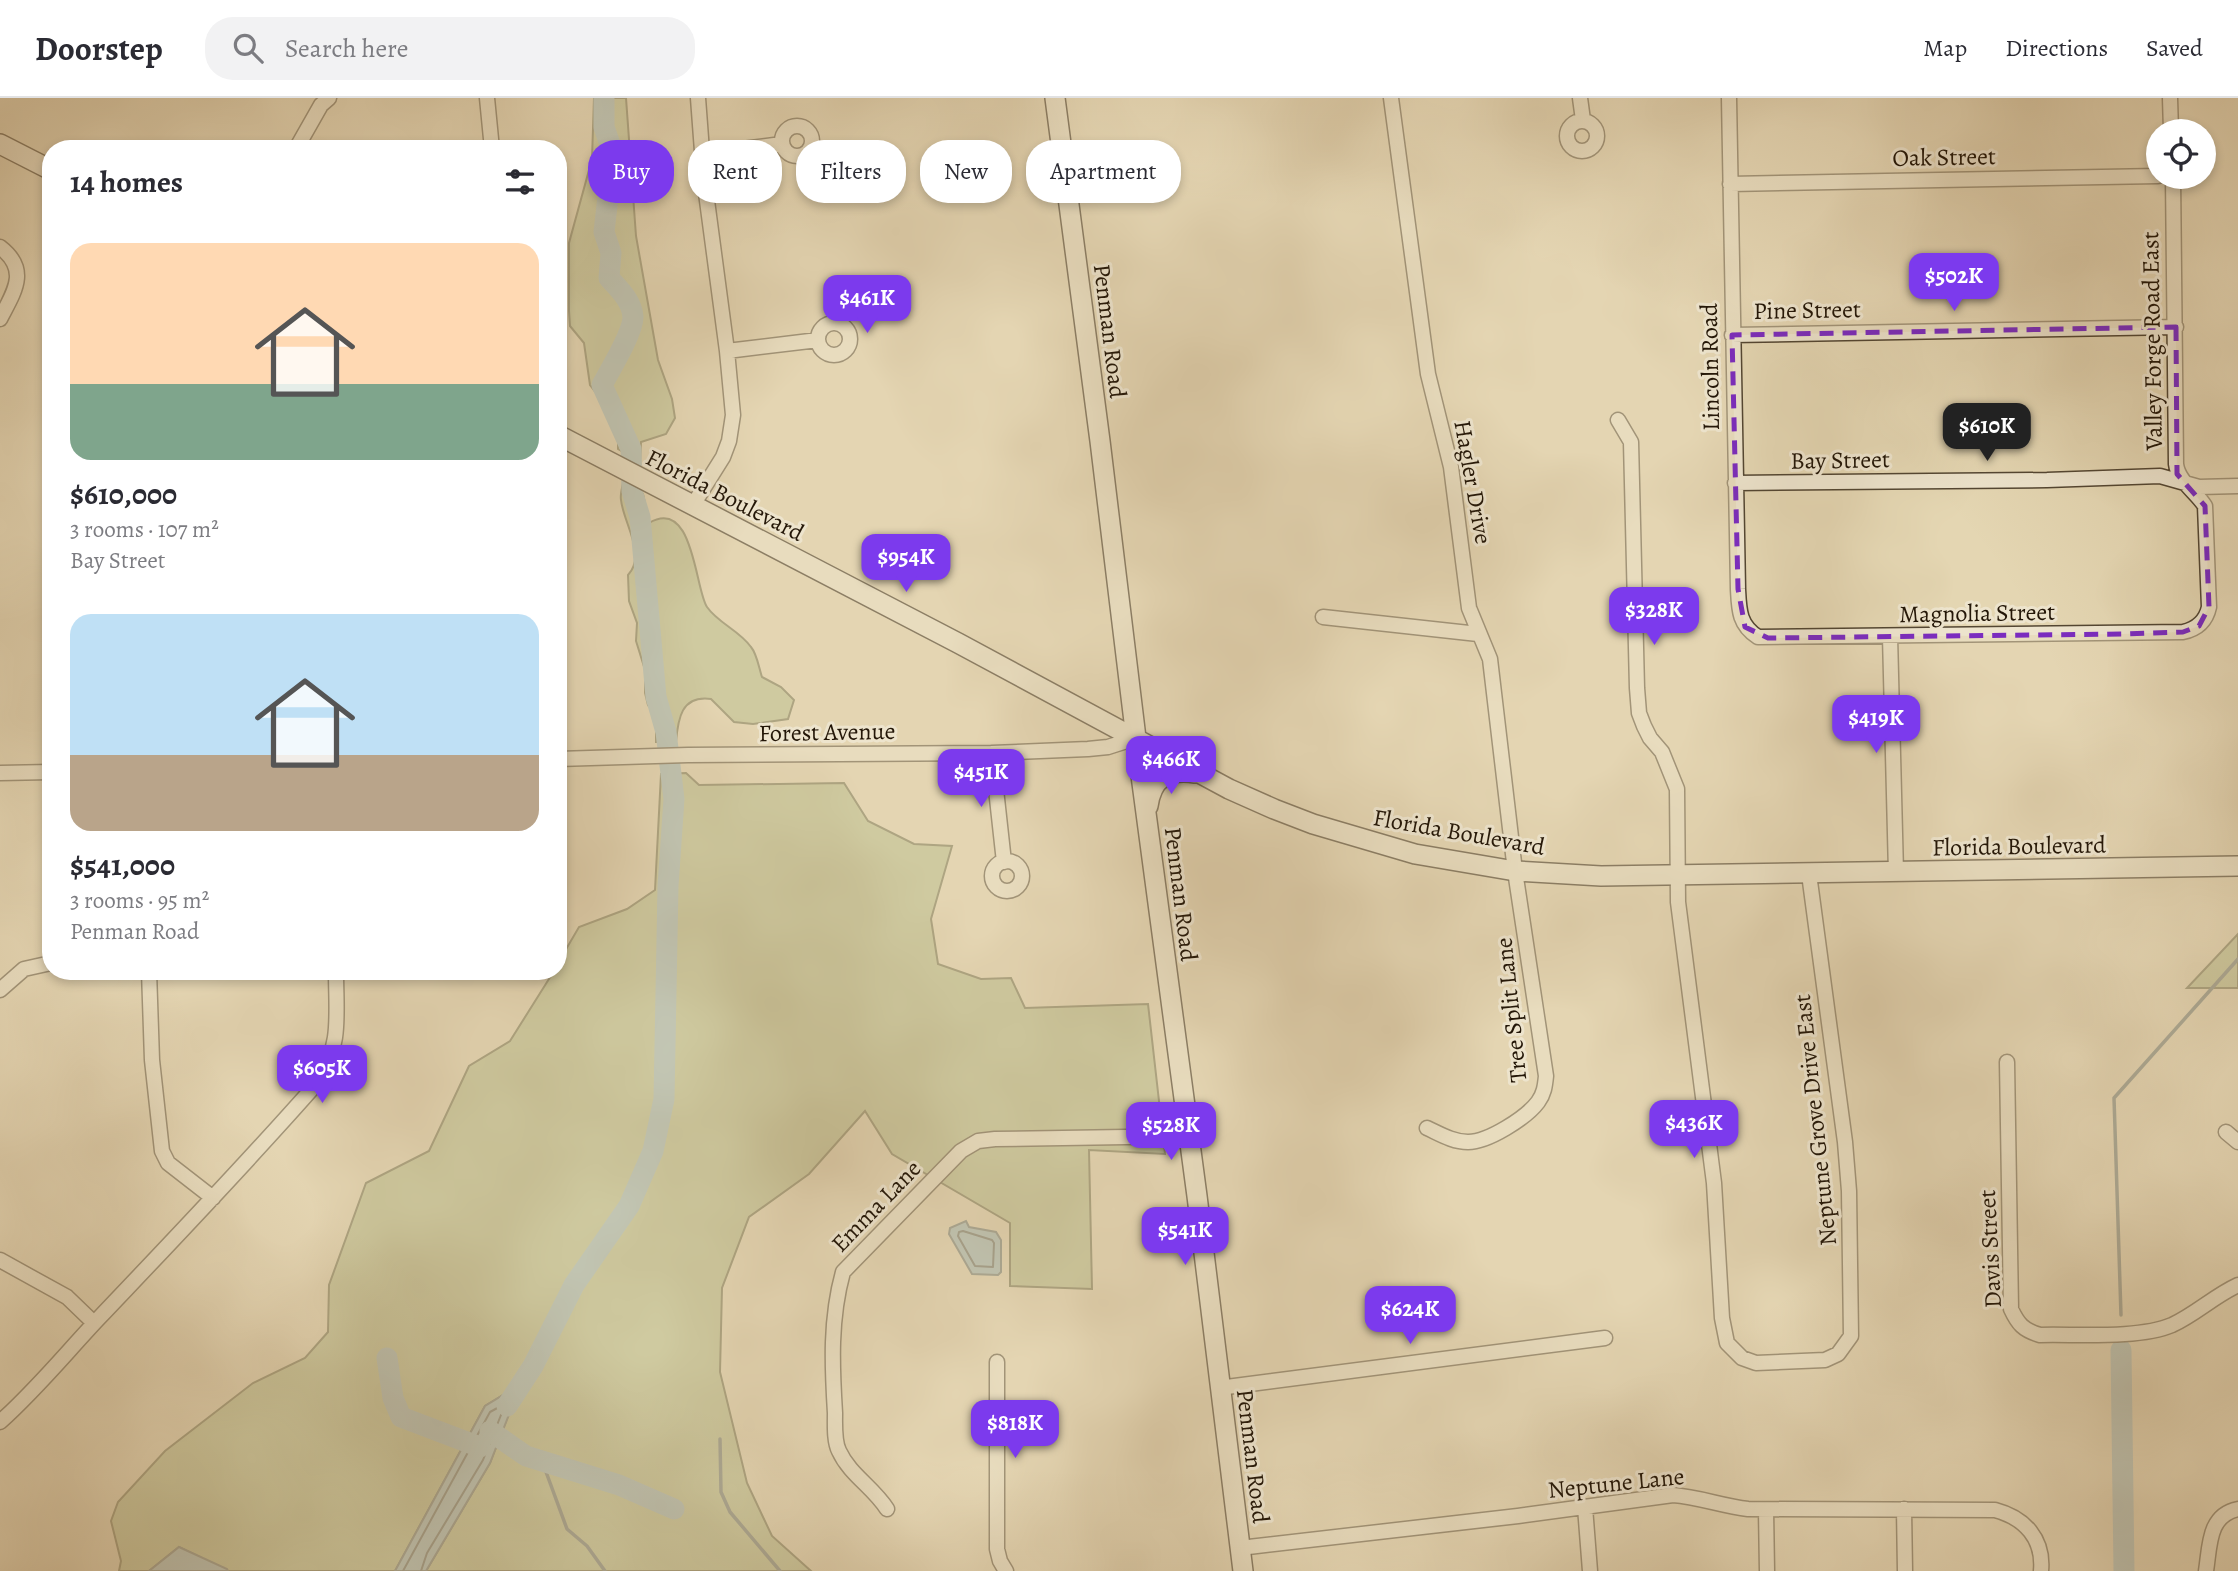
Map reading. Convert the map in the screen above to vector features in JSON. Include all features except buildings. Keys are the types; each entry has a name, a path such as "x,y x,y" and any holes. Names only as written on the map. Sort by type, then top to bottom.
{"street":[{"path":"301,140 321,105 329,98"},
{"path":"487,98 491,140"},
{"path":"698,98 701,140"},
{"name":"Penman Road","path":"1055,98 1243,1571"},
{"name":"Hagler Drive","path":"1391,98 1428,373 1447,447 1469,608 1490,659 1515,871"},
{"path":"1580,98 1583,120"},
{"name":"Lincoln Road","path":"1729,98 1739,617 1750,632"},
{"path":"2170,98 2171,119"},
{"path":"0,144 42,165"},
{"name":"Oak Street","path":"1730,184 2146,176"},
{"name":"Valley Forge Road East","path":"2173,189 2176,464 2177,474 2204,506 2209,607 2204,621"},
{"path":"693,505 723,457 729,441 733,415 708,203"},
{"path":"0,247 15,263 18,278 0,319"},
{"name":"Pine Street","path":"1732,335 2176,327"},
{"path":"727,351 818,340"},
{"path":"1618,420 1631,442 1639,713 1650,738 1671,769 1677,789 1678,877"},
{"name":"Florida Boulevard","path":"567,440 1136,737 1200,774 1313,824 1415,854 1515,871 1601,876 1678,877 2238,866"},
{"name":"Bay Street","path":"1735,483 2047,480 2160,476 2199,487 2238,486"},
{"path":"1322,617 1478,634"},
{"name":"Magnolia Street","path":"1750,632 1758,637 1769,638 2183,632 2204,621"},
{"path":"1891,636 1896,873"},
{"name":"Forest Avenue","path":"567,759 992,753 1108,747 1136,737"},
{"path":"992,753 1004,862"},
{"path":"0,773 42,772"},
{"path":"1147,821 1150,791 1160,778 1172,772 1200,774"},
{"name":"Tree Split Lane","path":"1427,1128 1454,1140 1480,1141 1530,1110 1545,1088 1545,1059 1515,871"},
{"name":"Neptune Grove Drive East","path":"1678,877 1678,902 1714,1183 1722,1318 1727,1343 1733,1351 1756,1363 1825,1360 1838,1354 1851,1336 1849,1191 1845,1142 1810,874"},
{"path":"0,990 24,969 42,965"},
{"path":"149,980 152,1060 162,1151 167,1163 213,1199"},
{"path":"0,1422 55,1369 94,1323 213,1199 318,1082 329,1065 335,1045 336,980"},
{"name":"Davis Street","path":"2007,1062 2011,1309 2018,1325 2028,1332 2040,1335 2142,1333 2189,1317 2224,1291 2238,1285"},
{"path":"2226,1132 2238,1142"},
{"name":"Emma Lane","path":"887,1509 877,1493 850,1470 837,1448 831,1356 836,1297 843,1272 961,1151 978,1141 1188,1136"},
{"path":"0,1260 67,1297 94,1323"},
{"path":"1219,1388 1605,1338"},
{"path":"998,1362 997,1549 1006,1571"},
{"name":"Neptune Lane","path":"1240,1548 1673,1495 1690,1496 1722,1506 1766,1510 1995,1510 2011,1514 2020,1520 2036,1539 2040,1549 2041,1571"},
{"path":"1585,1507 1590,1571"},
{"path":"1904,1509 1905,1571"},
{"path":"2206,1571 2213,1526 2229,1511 2238,1509"},
{"path":"1766,1510 1767,1571"}],"highlighted area":[{"path":"2176,327 2177,474 2205,506 2209,607 2199,626 2183,632 2123,634 1768,638 1745,627 1738,589 1732,335"}],"green space":[{"path":"594,98 626,98 629,140 593,140"},
{"path":"588,174 588,203 634,203 636,236 658,360 672,399 675,418 666,434 641,442 640,462 618,449 618,432 604,403 590,385 584,343 570,326 569,243"},
{"path":"623,483 643,494 649,523 664,518 675,522 684,533 707,607 751,647 762,677 781,687 794,700 788,719 753,724 734,722 711,699 701,699 693,701 683,710 676,742 656,742 656,716 648,705 645,693 645,670 636,641 637,623 629,601 628,575 633,567 635,548 621,500"},
{"path":"686,773 699,785 844,783 868,821 914,844 952,846 931,919 938,964 981,979 1011,978 1025,1008 1148,1004 1165,1154 1089,1150 1092,1289 1010,1286 1010,1223 892,1154 865,1111 809,1174 749,1217 722,1288 720,1372 747,1483 772,1536 811,1571 426,1571 490,1463 520,1385 485,1406 395,1571 228,1571 179,1547 149,1571 119,1571 121,1561 111,1521 118,1502 165,1451 253,1383 305,1358 328,1332 329,1285 366,1183 429,1151 469,1066 510,1041 548,980 567,980 567,948 579,927 627,909 655,890 661,774"},
{"path":"2238,934 2238,988 2187,988"}],"water":[{"path":"966,1221 969,1227 996,1232 1001,1240 1001,1272 998,1275 972,1274 949,1234 950,1228"},
{"path":"521,1384 490,1463 426,1571 395,1571 485,1406"},
{"path":"179,1547 227,1569 228,1571 149,1571"}],"waterway":[{"path":"507,1406 533,1366 574,1285 629,1206 653,1151 664,1099 668,886 674,799 666,732 656,697 640,517 632,491 631,449 602,385 625,342 633,317 628,301 609,278 611,253 604,232 613,153 604,127 604,98"},
{"path":"2121,1315 2114,1098 2238,959"},
{"path":"2121,1350 2124,1571"},
{"path":"387,1358 393,1398 401,1417 480,1447"},
{"path":"490,1431 526,1456 619,1485 674,1509"},
{"path":"720,1439 721,1492 730,1512 780,1571"},
{"path":"542,1461 567,1529 587,1546 605,1571"}]}
